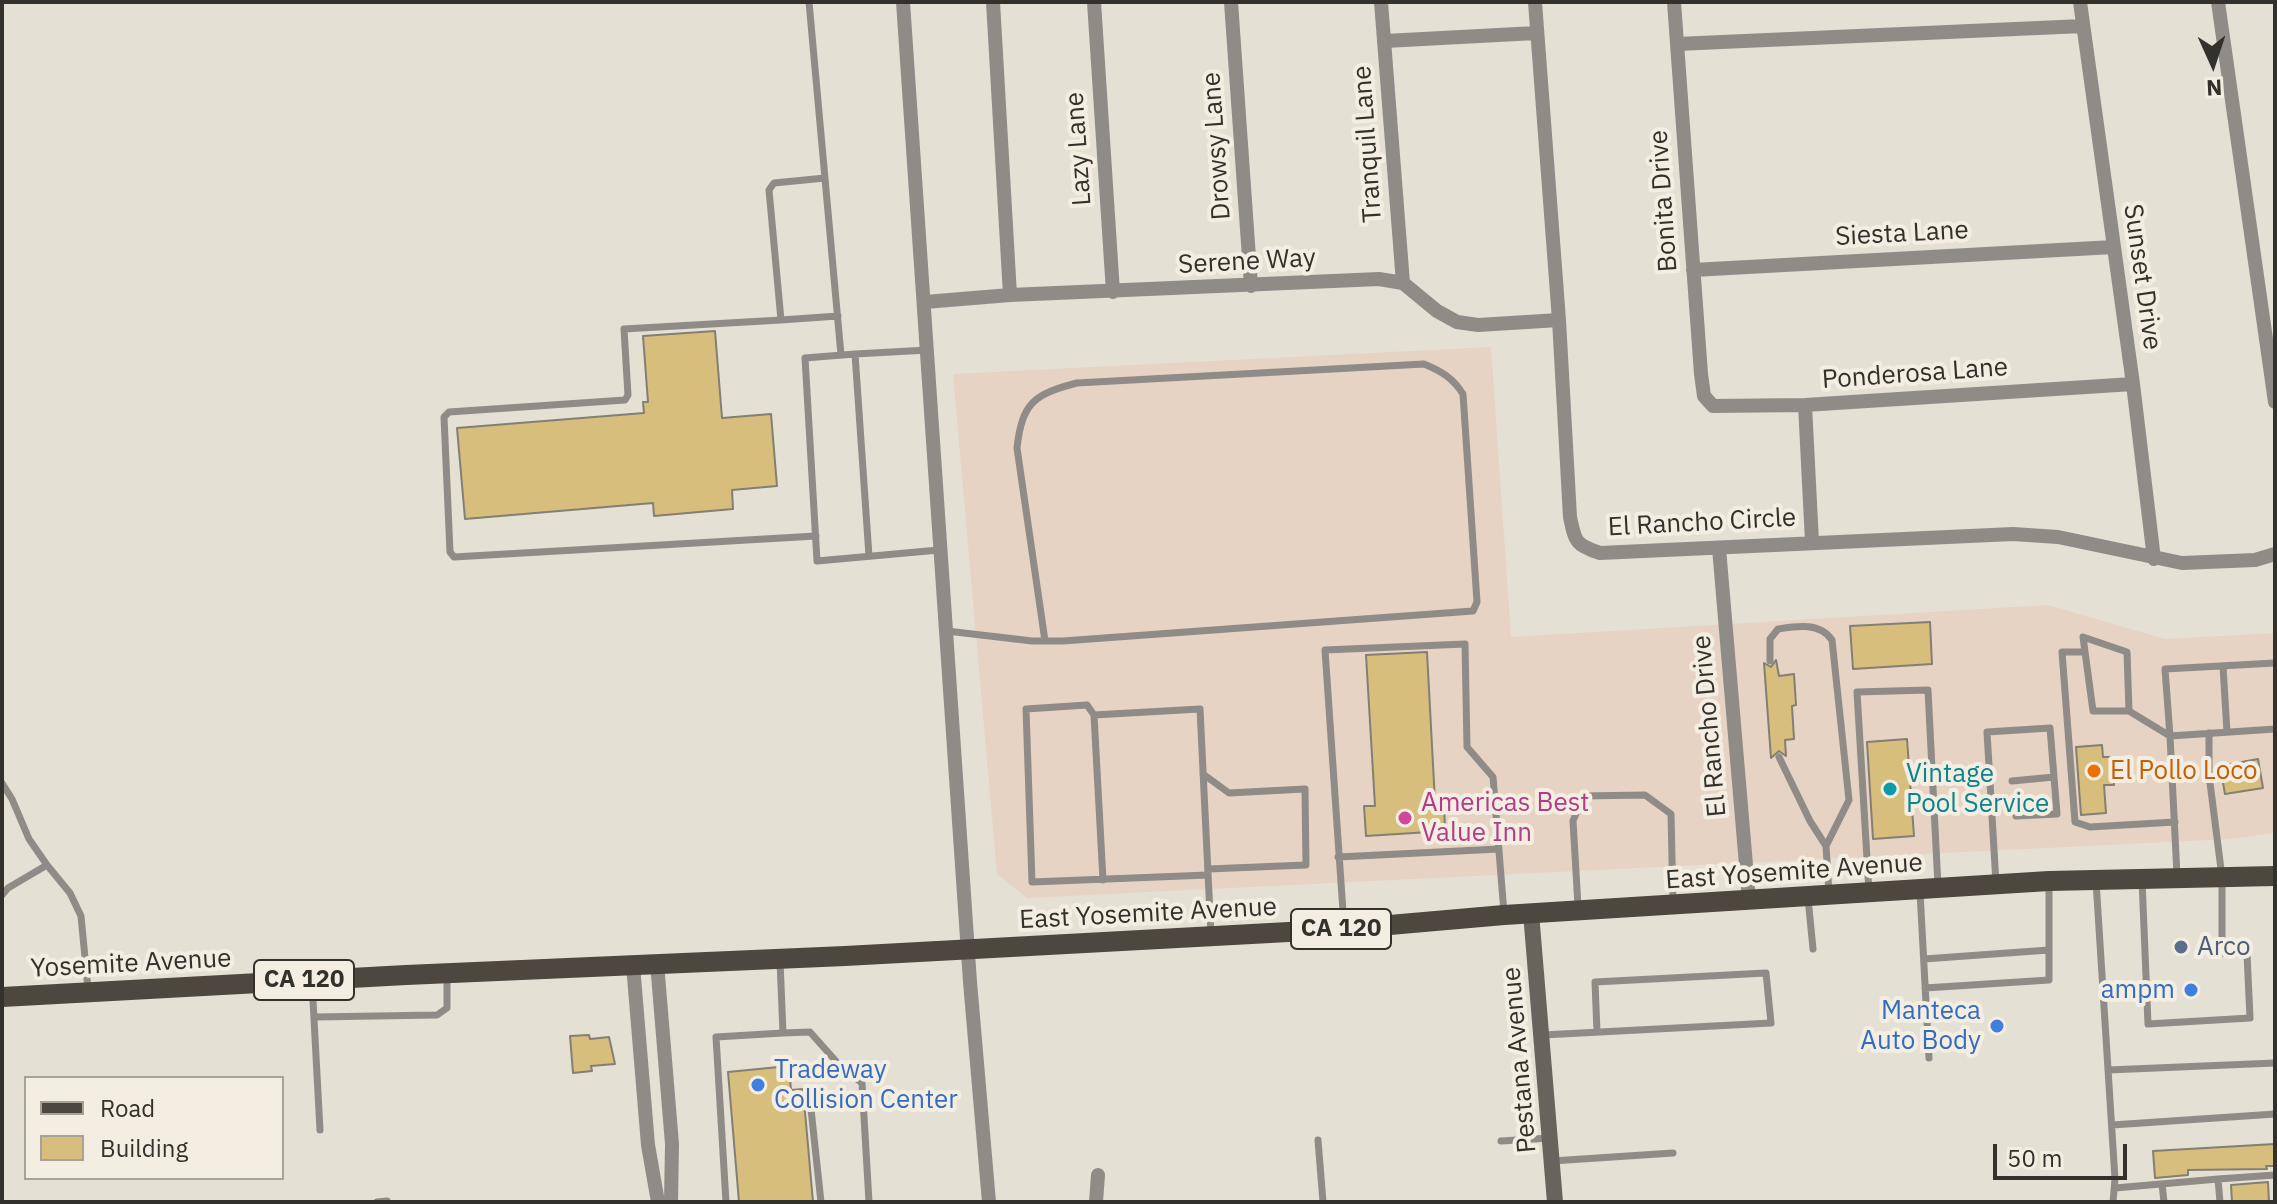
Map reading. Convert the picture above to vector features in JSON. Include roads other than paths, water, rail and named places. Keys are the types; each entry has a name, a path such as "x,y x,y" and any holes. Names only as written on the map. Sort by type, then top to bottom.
{"main road":[{"name":"East Yosemite Avenue","path":"406,975 1344,929 1531,913 2049,881 2275,876"},
{"name":"Yosemite Avenue","path":"2,997 406,975"}],"street":[{"path":"903,2 968,949 989,1202"},
{"path":"993,2 1010,295"},
{"name":"Lazy Lane","path":"1094,2 1113,292"},
{"name":"Drowsy Lane","path":"1231,2 1251,286"},
{"name":"Tranquil Lane","path":"1381,2 1403,283"},
{"name":"El Rancho Circle","path":"1535,2 1570,517 1575,540 1582,547 1600,553 2013,534 2058,537 2182,563 2255,560 2275,554"},
{"name":"Bonita Drive","path":"1674,2 1704,396"},
{"name":"Sunset Drive","path":"2080,2 2154,559"},
{"path":"2218,2 2275,402"},
{"path":"1677,44 2083,26"},
{"path":"1385,41 1536,33"},
{"name":"Siesta Lane","path":"1693,270 2114,247"},
{"name":"Serene Way","path":"925,302 1010,295 1379,279 1403,283"},
{"path":"1403,283 1437,311 1457,322 1478,325 1559,320"},
{"name":"Ponderosa Lane","path":"1704,396 1713,406 1721,407 1805,405 2133,384"},
{"path":"1805,405 1812,542"},
{"name":"El Rancho Drive","path":"1719,548 1749,900"},
{"name":"Pestana Avenue","path":"1531,913 1555,1202"},
{"path":"657,963 672,1144 671,1202"},
{"path":"633,965 646,1123 658,1202"},
{"path":"1096,1202 1098,1175"}],"lane":[{"path":"809,2 841,355"},
{"path":"781,320 769,190 774,183 825,178"},
{"path":"816,536 454,557 450,552 444,417 449,412 625,400 628,395 624,329 838,316"},
{"path":"928,350 805,358 817,561 942,550"},
{"path":"855,354 869,556"},
{"path":"947,631 1045,641 1473,611 1477,602 1463,394 1442,371 1424,364 1077,383 1054,389 1035,401 1020,419 1017,448 1045,641"},
{"path":"1770,661 1770,639 1778,629 1811,627 1828,634 1832,640 1849,800 1826,846"},
{"path":"2129,711 2127,652 2083,637 2093,711 2129,711 2170,736 2275,729"},
{"path":"1344,929 1325,650 1465,644 1467,747 1493,777 1504,915"},
{"path":"2085,652 2062,652 2075,822 2090,827 2175,822"},
{"path":"2178,877 2165,669 2275,663"},
{"path":"2223,666 2227,732"},
{"path":"1870,893 1857,692 1928,690 1929,889 1924,959 1929,1058"},
{"path":"1103,880 1094,715 1087,705 1026,709 1032,882 1103,880 1306,865 1305,789 1229,793 1203,774"},
{"path":"1094,715 1200,709 1211,936"},
{"path":"1996,885 1987,732 2050,728 2057,814 2016,816"},
{"path":"2142,878 2148,1024 2250,1018 2247,954 2222,953 2222,877 2209,775 2209,733"},
{"path":"1779,757 1810,821 1826,846 1829,895"},
{"path":"2012,781 2054,777"},
{"path":"2,783 29,839 70,893 81,916 89,992"},
{"path":"1578,910 1573,821 1583,796 1645,795 1671,814 1674,906"},
{"path":"1338,857 1499,849"},
{"path":"2,895 8,888 47,865"},
{"path":"2096,879 2112,1125 2113,1202"},
{"path":"1925,988 2049,980 2049,881"},
{"path":"1808,896 1813,949"},
{"path":"1924,959 2049,950"},
{"path":"780,958 783,1033"},
{"path":"315,1017 437,1015 447,1008 447,973"},
{"path":"1541,1035 1771,1023 1766,973 1595,982 1597,1032"},
{"path":"312,980 320,1130"},
{"path":"726,1202 716,1037 810,1032 842,1068 862,1083 869,1202"},
{"path":"2108,1070 2275,1063"},
{"path":"810,1100 821,1202"},
{"path":"2112,1125 2275,1114"},
{"path":"1501,1141 1550,1138"},
{"path":"1318,1140 1323,1202"},
{"path":"1552,1161 1673,1153"},
{"path":"2115,1188 2275,1175"},
{"path":"2218,1179 2220,1202"},
{"path":"2162,1184 2164,1202"},
{"path":"377,1202 387,1201"}],"place":[{"name":"El Pollo Loco","path":"2094,771"},
{"name":"Vintage Pool Service","path":"1890,789"},
{"name":"Americas Best Value Inn","path":"1405,818"},
{"name":"Arco","path":"2181,947"},
{"name":"ampm","path":"2191,990"},
{"name":"Manteca Auto Body","path":"1997,1026"},
{"name":"Tradeway Collision Center","path":"758,1085"}]}
